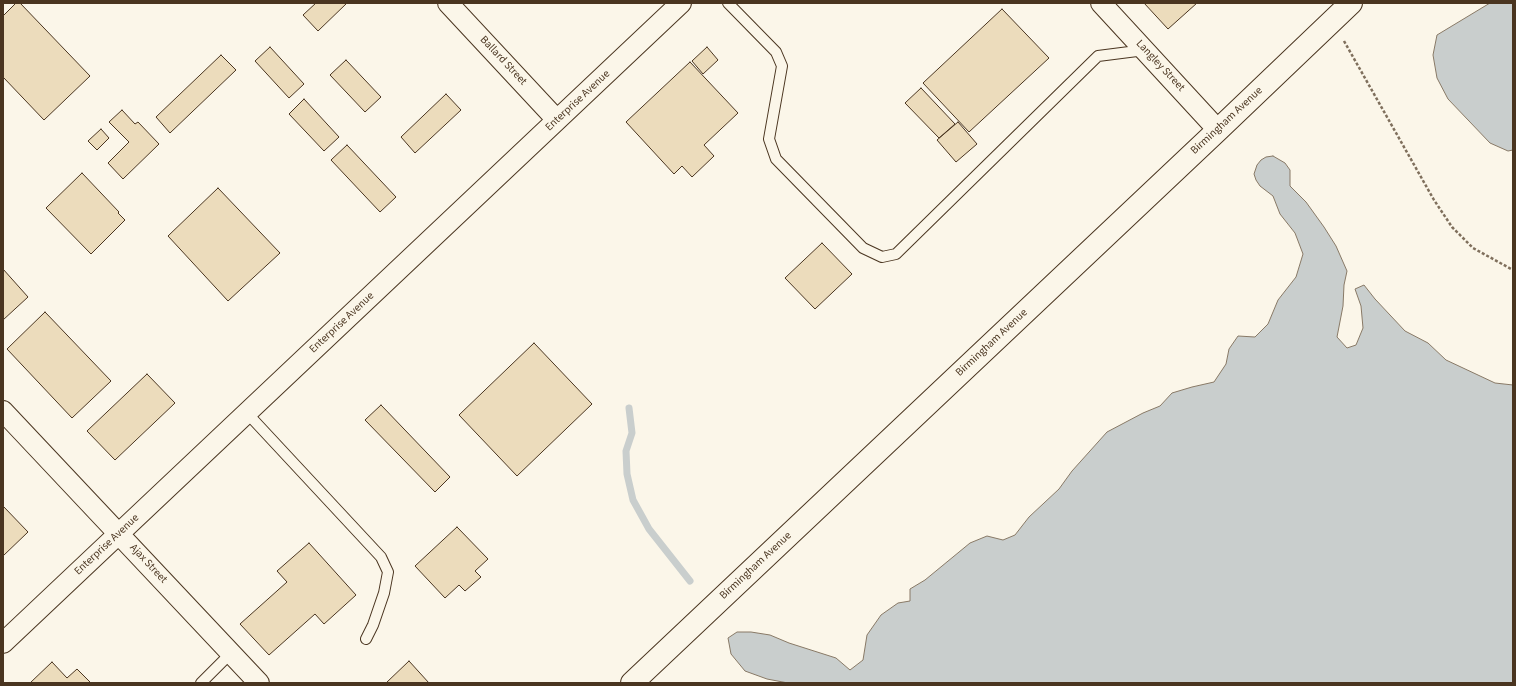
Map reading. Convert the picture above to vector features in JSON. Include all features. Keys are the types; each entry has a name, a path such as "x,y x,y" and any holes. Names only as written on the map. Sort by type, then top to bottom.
{"main road":[{"name":"Birmingham Avenue","path":"632,683 1351,3"}],"street":[{"name":"Ballard Street","path":"448,3 557,120"},
{"name":"Enterprise Avenue","path":"3,643 681,3"},
{"name":"Langley Street","path":"1101,3 1218,130"},
{"name":"Ajax Street","path":"3,411 259,683"}],"lane":[{"path":"728,3 776,52 782,66 769,139 776,159 862,248 882,257 896,254 1098,56 1144,50"},
{"path":"247,413 381,556 388,572 384,593 373,625 366,639"},
{"path":"201,683 231,654"}],"path":[{"path":"1344,41 1434,200 1452,227 1473,248 1513,270"}],"shaded area":[{"path":"1490,3 1513,3 1513,150 1508,151 1490,143 1448,99 1437,78 1433,55 1437,35"},
{"path":"1273,156 1285,163 1290,170 1290,186 1306,202 1324,227 1336,246 1347,271 1344,285 1343,306 1337,337 1347,348 1356,345 1363,328 1361,306 1355,289 1364,285 1405,331 1428,343 1446,360 1495,383 1513,385 1513,683 788,683 767,679 745,671 731,654 728,638 737,632 751,632 770,635 789,643 836,658 850,670 863,660 867,635 881,615 898,603 910,601 910,589 925,580 970,543 987,536 1003,540 1015,535 1029,517 1059,489 1072,471 1107,432 1143,413 1160,406 1172,393 1214,382 1226,364 1229,349 1238,336 1255,337 1268,324 1278,300 1296,277 1303,254 1295,233 1280,214 1273,196 1260,186 1254,174 1257,165 1261,160 1266,157"}],"building":[{"path":"16,3 20,3 90,76 44,120 3,77 3,16"},
{"path":"316,3 347,3 318,31 303,15"},
{"path":"1144,3 1197,3 1168,29"},
{"path":"1002,9 1049,58 969,132 923,83"},
{"path":"270,47 304,84 289,98 255,61"},
{"path":"707,47 718,60 703,74 692,61"},
{"path":"221,55 236,70 170,133 156,117"},
{"path":"346,60 381,97 365,112 330,75"},
{"path":"690,62 738,113 704,145 714,156 692,177 682,166 674,174 626,122"},
{"path":"921,88 955,124 939,138 905,103"},
{"path":"446,94 461,110 415,153 401,137"},
{"path":"304,99 339,137 324,151 289,114"},
{"path":"122,110 135,124 138,122 159,144 123,179 108,163 129,142 109,122"},
{"path":"958,122 977,144 956,162 937,140"},
{"path":"101,129 109,138 97,150 88,141"},
{"path":"347,145 396,197 380,212 331,160"},
{"path":"82,173 125,220 91,254 46,208"},
{"path":"218,188 280,253 228,301 168,236"},
{"path":"822,243 852,274 815,309 785,278"},
{"path":"3,269 28,297 3,320"},
{"path":"45,312 111,381 72,418 7,349"},
{"path":"534,343 592,404 517,476 459,415"},
{"path":"147,374 175,403 115,460 87,431"},
{"path":"381,405 450,477 435,492 365,420"},
{"path":"3,506 28,532 3,556"},
{"path":"457,527 488,559 475,571 481,577 465,591 459,585 445,598 415,566"},
{"path":"309,543 356,595 324,624 315,614 269,655 240,624 287,582 277,571"},
{"path":"409,661 429,683 386,683"},
{"path":"52,662 67,678 77,669 91,683 30,683"}],"waterway":[{"path":"629,408 632,433 626,451 627,474 633,500 649,529 690,581"}]}
